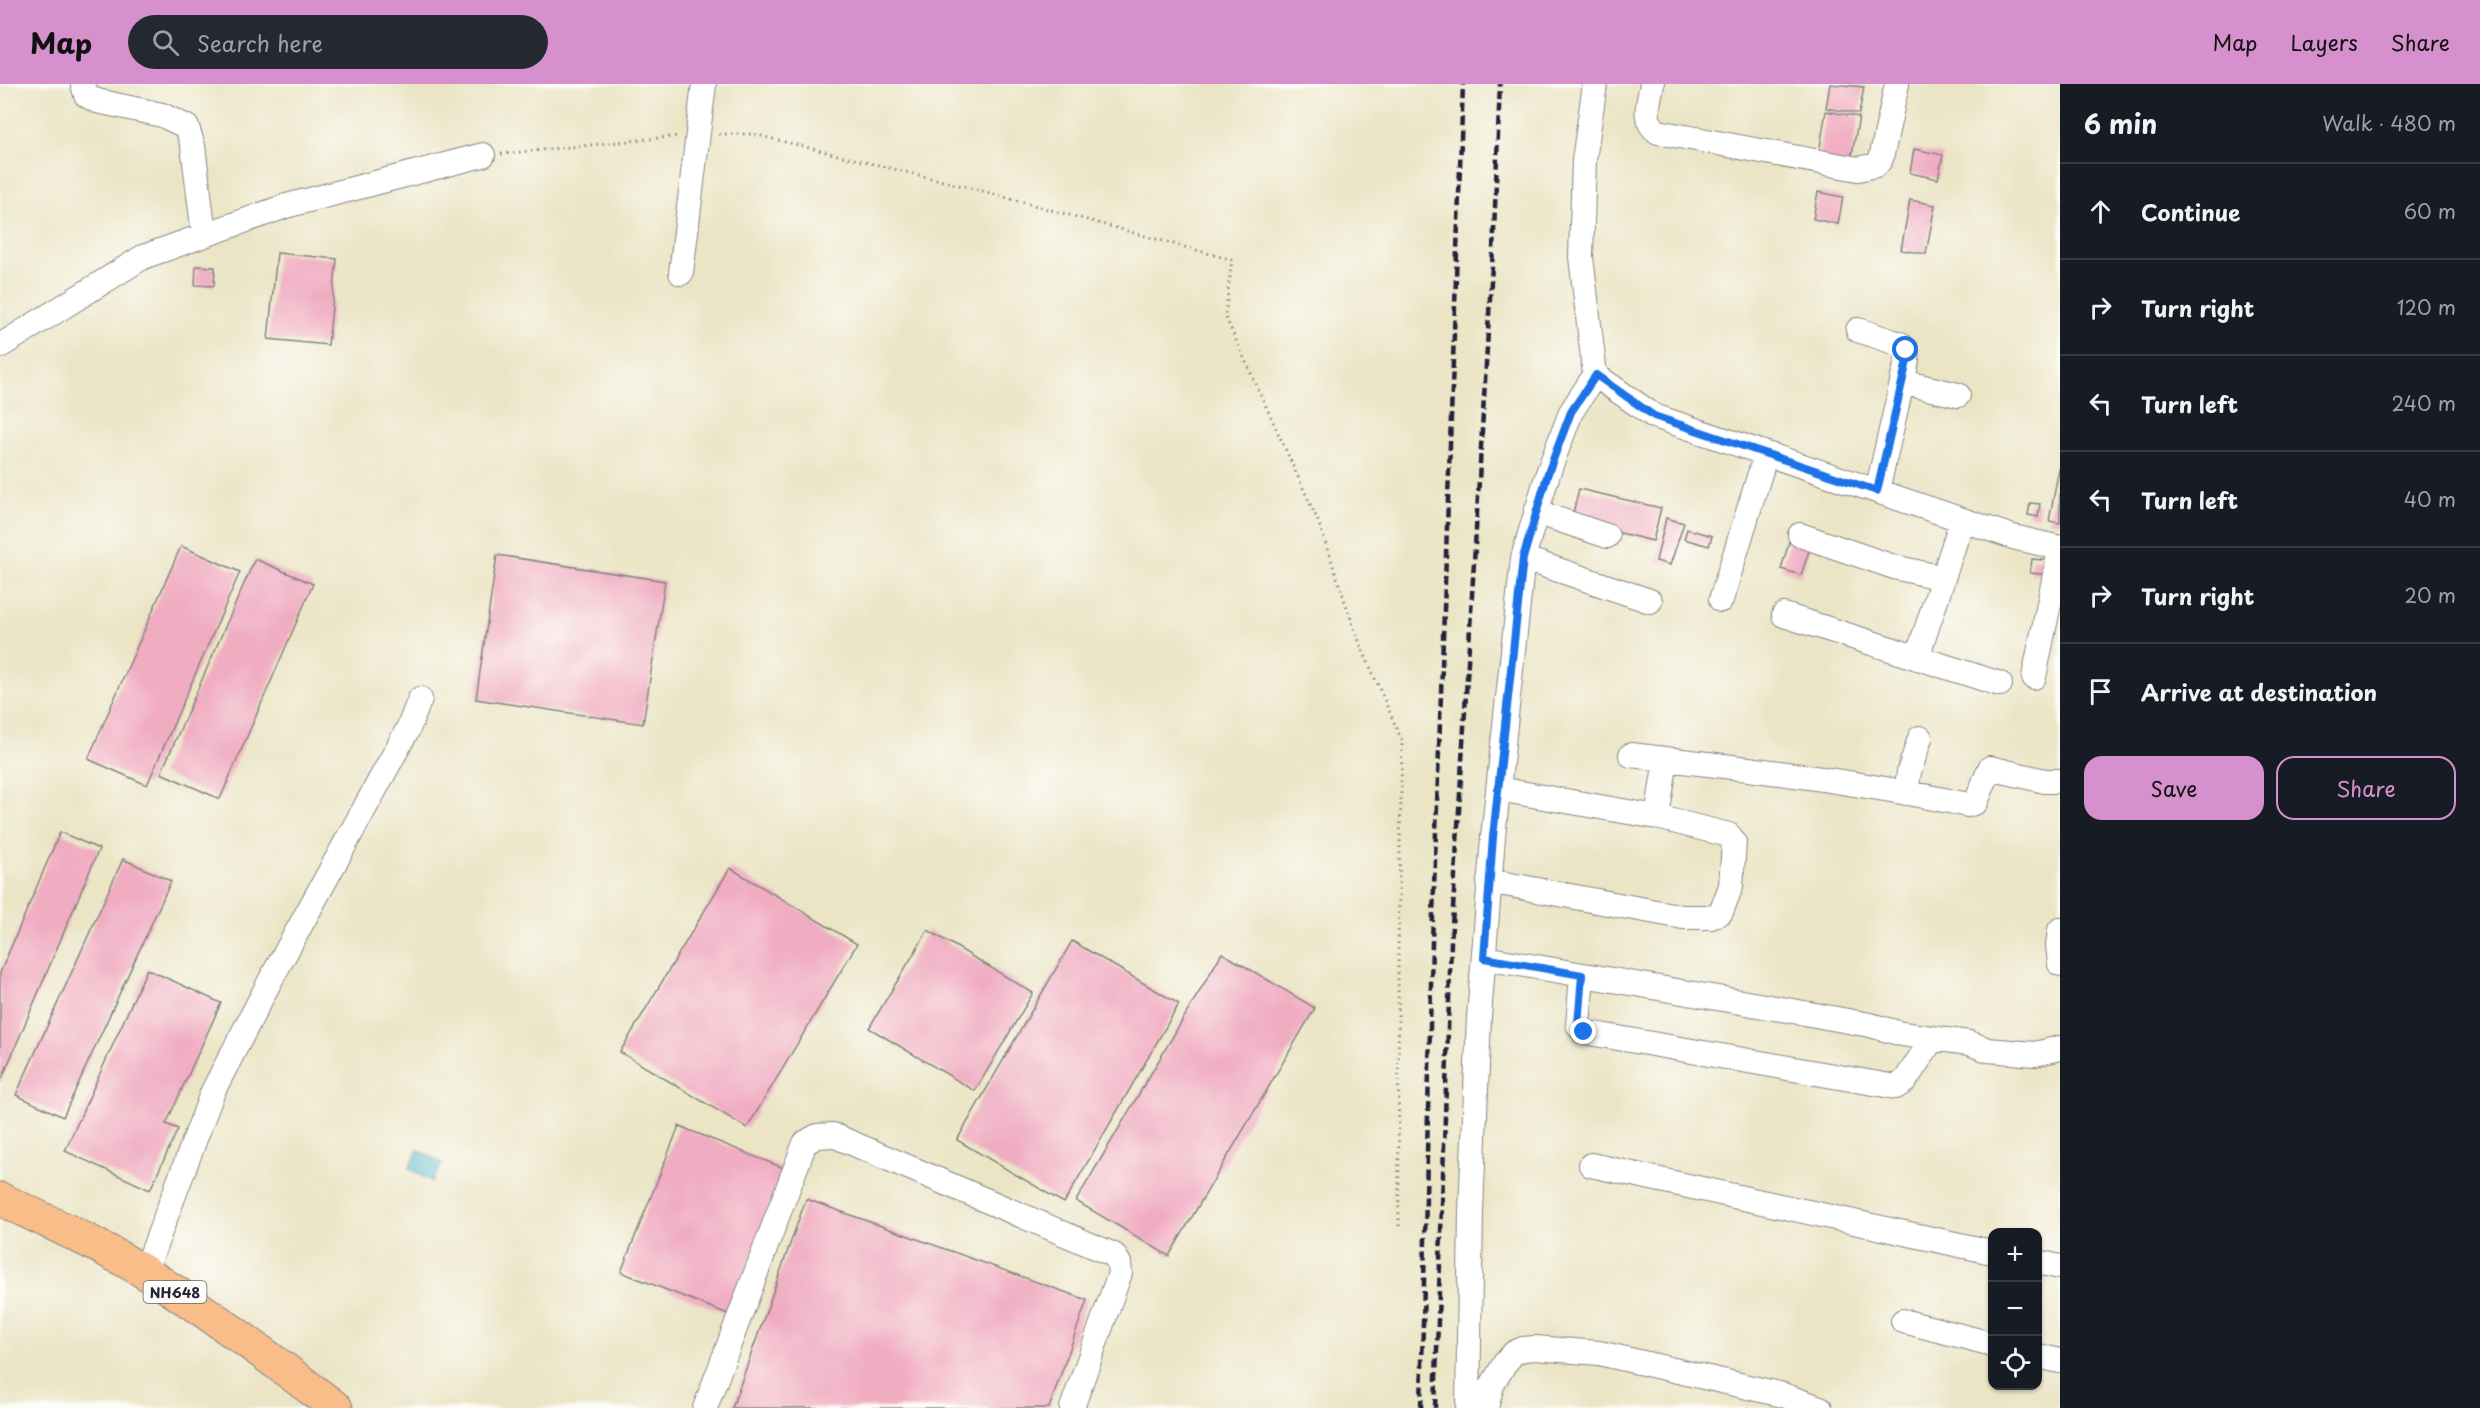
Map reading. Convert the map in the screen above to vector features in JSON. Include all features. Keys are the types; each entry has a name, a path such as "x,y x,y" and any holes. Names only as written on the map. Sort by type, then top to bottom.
{"highway":[{"name":"NH648","path":"0,1199 145,1272 266,1354 336,1408"}],"street":[{"path":"83,84 86,94 97,101 162,115 187,128 193,146 204,235"},
{"path":"681,273 704,84"},
{"path":"1468,1408 1471,1211 1489,881 1523,558 1548,473 1571,412 1596,375 1581,257 1584,160 1595,84"},
{"path":"1652,84 1646,118 1651,127 1658,132 1858,169 1876,165 1881,159 1897,84"},
{"path":"0,346 143,257 286,206 483,156"},
{"path":"1858,330 1900,344 1906,350 1907,361 1877,491"},
{"path":"1596,375 1654,416 2013,537 2060,549 2034,677"},
{"path":"1902,382 1958,395"},
{"path":"1721,600 1766,454"},
{"path":"1536,512 1607,536"},
{"path":"1917,658 1962,519"},
{"path":"1800,535 1893,567 1943,578"},
{"path":"1523,558 1650,601"},
{"path":"1784,615 2000,684"},
{"path":"145,1272 213,1092 270,981 408,729 420,699"},
{"path":"1906,793 1909,772 1920,738"},
{"path":"1631,755 1906,793 1973,805 1990,768 2045,781 2060,781"},
{"path":"1657,817 1666,759"},
{"path":"1489,881 1703,918 1721,912 1731,886 1734,842 1729,835 1657,817 1498,789"},
{"path":"2060,930 2058,945 2060,964"},
{"path":"1484,958 1804,1013 1870,1025 1902,1034 1969,1043 1988,1050 2035,1054 2060,1048"},
{"path":"1582,975 1578,1025 1584,1032 1594,1034 1896,1087 1905,1081 1933,1038"},
{"path":"705,1408 805,1143 817,1136 833,1135 1114,1255 1119,1263 1119,1273 1072,1408"},
{"path":"1591,1165 1988,1251"},
{"path":"2042,1263 2060,1267"},
{"path":"1903,1321 1988,1343"},
{"path":"1486,1408 1492,1385 1505,1363 1514,1353 1523,1349 1535,1348 1610,1355 1783,1395 1820,1408"},
{"path":"2042,1357 2060,1361"}],"path":[{"path":"483,156 698,134 753,134 979,190 1232,260 1225,316 1318,521 1356,634 1402,741 1398,951 1400,1228"}],"water":[{"path":"418,1150 442,1163 432,1182 409,1168"}],"building":[{"path":"1830,84 1864,87 1859,114 1826,108"},
{"path":"1826,111 1859,117 1850,165 1818,159"},
{"path":"1914,149 1943,155 1938,179 1910,173"},
{"path":"1818,192 1843,197 1838,224 1813,219"},
{"path":"1910,200 1935,205 1926,254 1901,250"},
{"path":"277,253 337,259 328,345 268,339"},
{"path":"196,266 215,267 214,286 195,285"},
{"path":"2060,469 2060,523 2049,521"},
{"path":"1579,489 1661,508 1653,541 1571,521"},
{"path":"2030,503 2040,504 2038,517 2028,515"},
{"path":"1666,518 1684,523 1670,565 1656,561"},
{"path":"1687,529 1712,536 1709,546 1684,539"},
{"path":"1790,539 1811,545 1801,575 1781,569"},
{"path":"181,546 240,572 147,785 88,759"},
{"path":"497,555 665,581 643,724 476,699"},
{"path":"255,559 313,584 220,799 161,773"},
{"path":"2032,559 2053,561 2051,575 2030,573"},
{"path":"60,832 99,849 0,1083 0,973"},
{"path":"123,859 171,881 63,1117 16,1095"},
{"path":"730,868 857,944 747,1128 620,1052"},
{"path":"928,930 1033,993 975,1091 869,1028"},
{"path":"1072,941 1179,1004 1064,1203 957,1140"},
{"path":"1222,953 1315,1008 1169,1256 1076,1201"},
{"path":"147,969 221,1003 166,1124 178,1129 150,1190 65,1151"},
{"path":"679,1126 786,1169 728,1314 621,1272"},
{"path":"806,1199 1087,1300 1049,1408 732,1408"}],"railway":[{"path":"1421,1408 1432,943 1463,84"},
{"path":"1435,1408 1451,942 1494,232 1500,84"}],"route":[{"path":"1584,1032 1578,1025 1582,975 1484,958 1493,837 1523,558 1548,473 1571,412 1596,375 1654,416 1877,491 1907,361 1906,350"}]}
